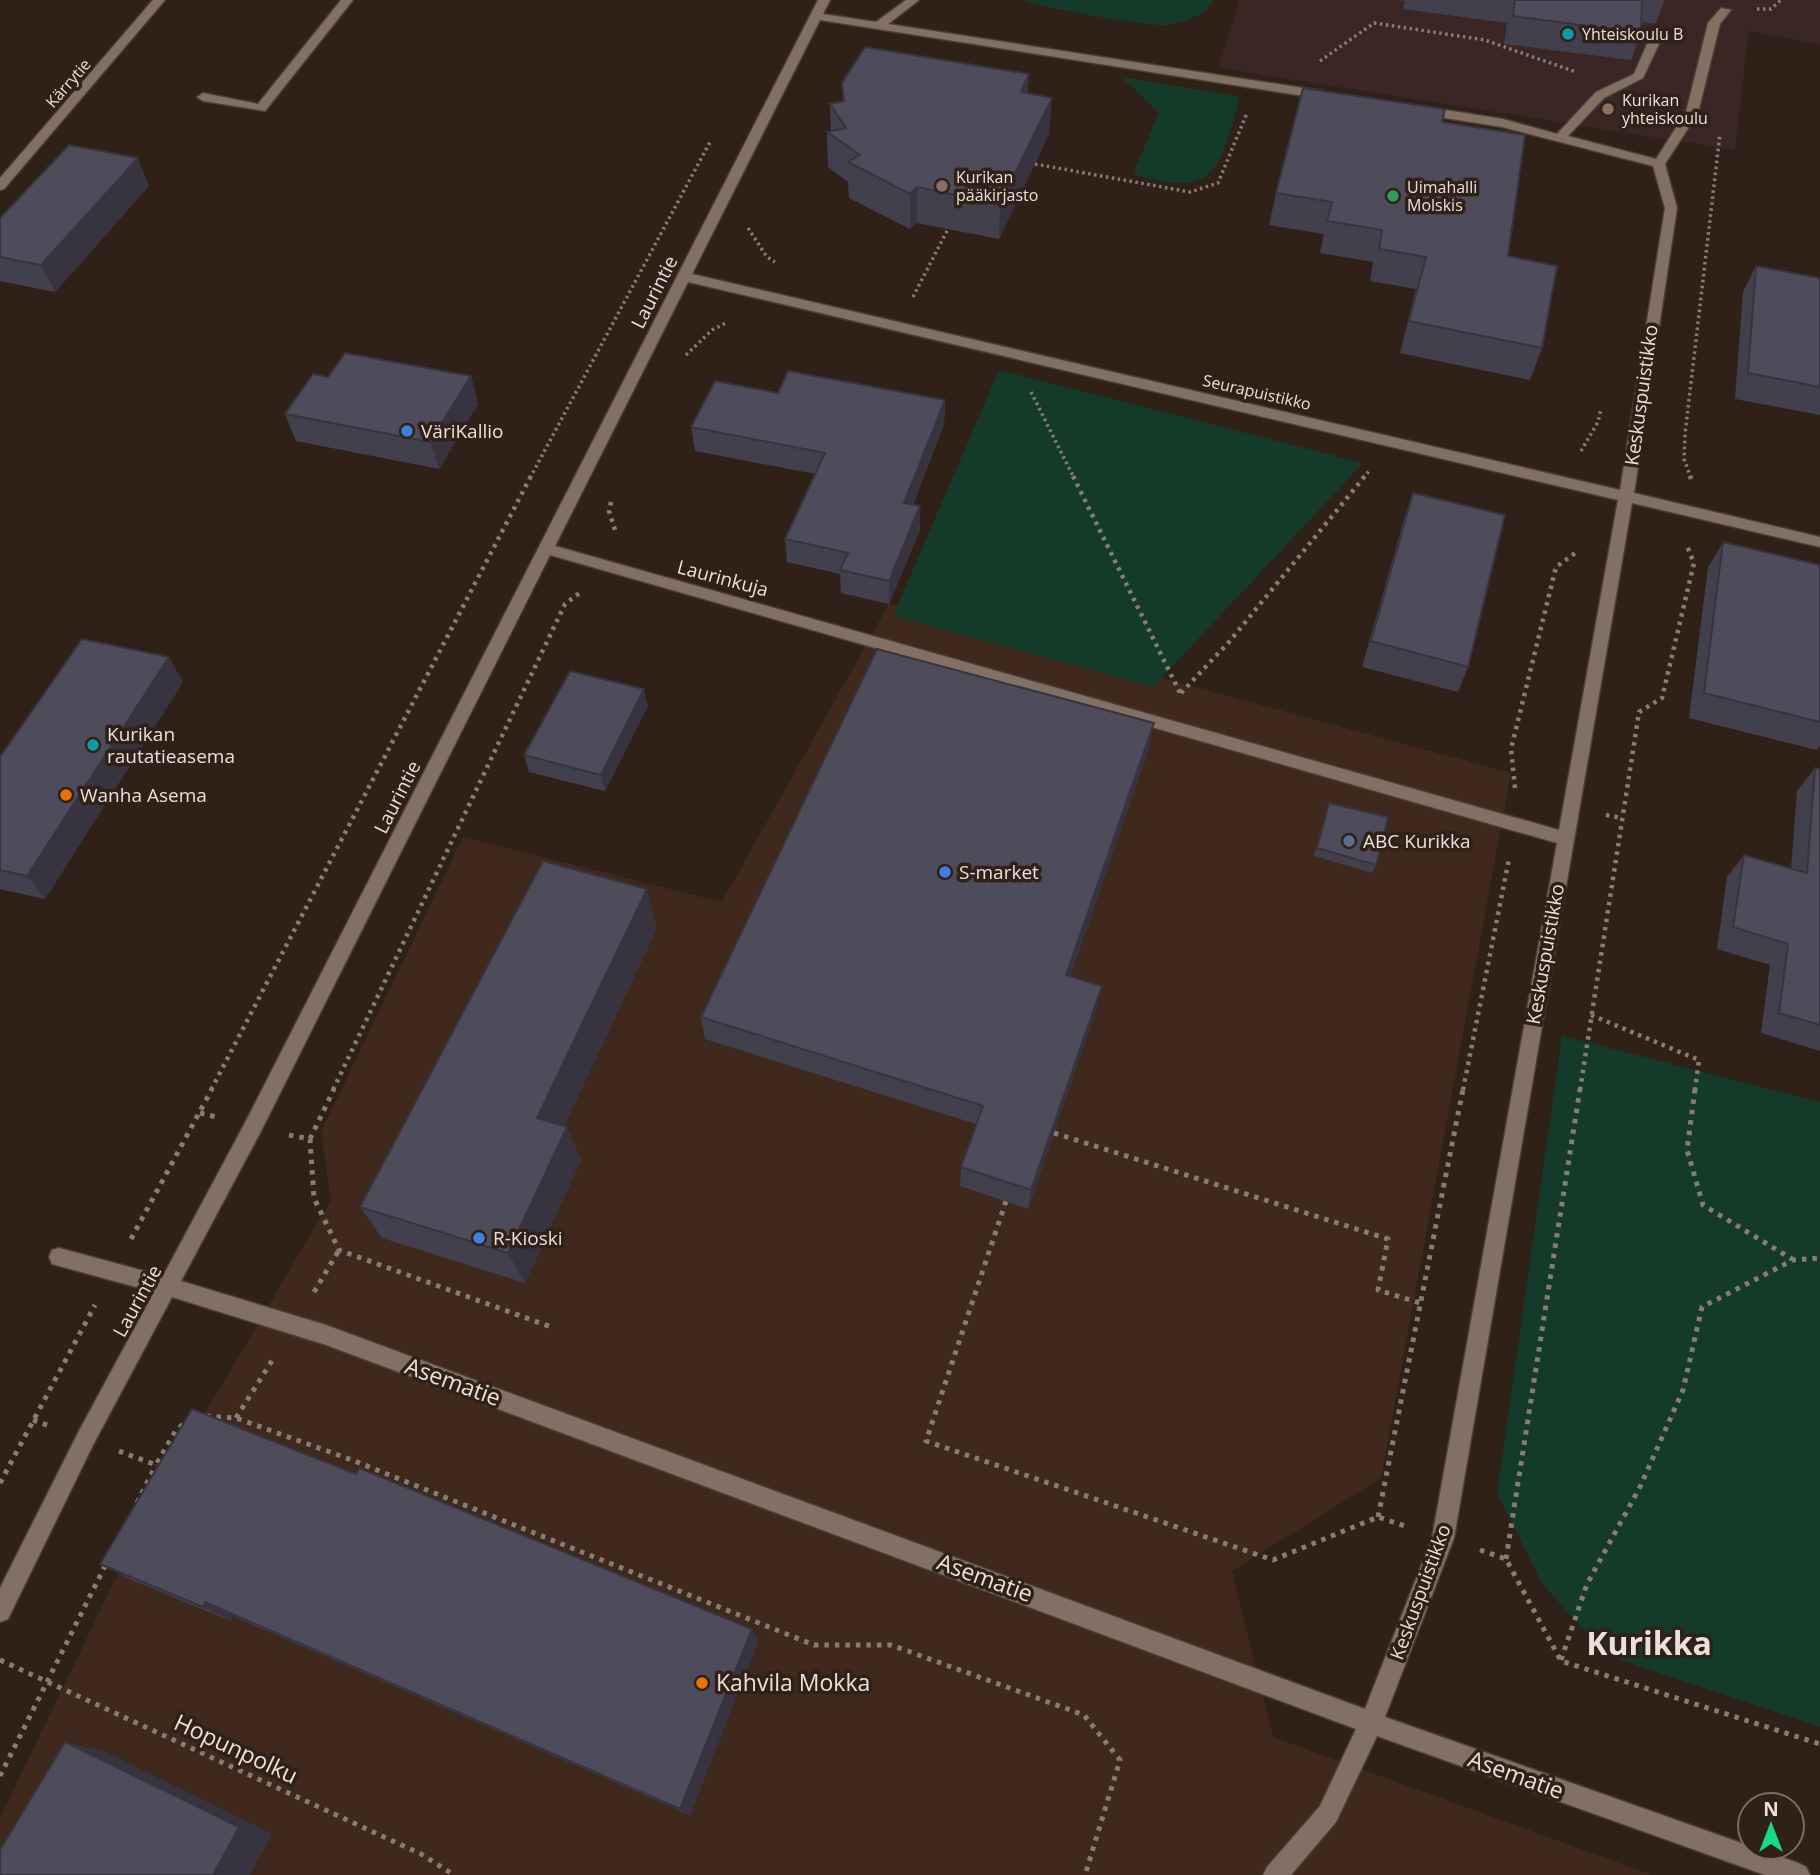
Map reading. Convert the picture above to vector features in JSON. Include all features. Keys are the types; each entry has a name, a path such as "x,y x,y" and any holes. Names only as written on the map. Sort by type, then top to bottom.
{"street":[{"name":"Kärrytie","path":"0,186 159,0"},
{"path":"203,97 261,108 347,0"},
{"name":"Laurintie","path":"0,1611 86,1438 170,1287 253,1127 824,0"},
{"path":"880,24 913,0"},
{"path":"1412,109 1503,123 1659,164 1683,123 1692,113 1714,23 1725,10"},
{"path":"816,16 1333,96"},
{"path":"1560,138 1600,95 1639,76 1653,44"},
{"name":"Keskuspuistikko","path":"1275,1875 1328,1814 1371,1723 1443,1538 1624,496 1671,208 1659,164"},
{"name":"Seurapuistikko","path":"686,277 1820,542"},
{"name":"Laurinkuja","path":"547,549 1565,838"},
{"name":"Asematie","path":"59,1257 170,1287 326,1335 1371,1723 1798,1875"}],"path":[{"path":"1721,126 1685,434 1684,459 1692,483 1687,510 1686,543 1694,564 1662,698 1639,712 1506,1559 1561,1661 1820,1744"},
{"path":"0,1483 200,1113 506,522 716,130"},
{"path":"1035,164 1074,171"},
{"path":"912,298 948,229"},
{"path":"681,363 688,352 712,330 738,317 765,315 774,297"},
{"path":"1028,388 1201,734"},
{"path":"1551,478 1548,469 1576,459 1598,422 1604,396"},
{"path":"1181,693 1229,642 1378,460"},
{"path":"554,1328 339,1250 314,1198 310,1139 565,604 578,597 617,532 609,511 612,494"},
{"path":"1378,1517 1516,824 1511,749 1556,567 1575,556 1584,541"},
{"path":"1591,1015 1699,1060 1687,1150 1703,1205 1793,1260"},
{"path":"200,1113 310,1139"},
{"path":"1054,1133 1388,1239 1378,1290 1420,1303"},
{"path":"1006,1202 926,1441 1273,1560 1378,1517 1506,1559"},
{"path":"1561,1661 1587,1584 1640,1487 1683,1390 1702,1307 1793,1260 1820,1258"},
{"path":"132,1513 176,1430 194,1415 236,1418 352,1460 814,1645 891,1645 1084,1715 1120,1760 1085,1875"},
{"path":"33,1420 156,1465"},
{"path":"0,1776 107,1560"},
{"name":"Hopunpolku","path":"0,1660 421,1854 454,1875"}],"shaded area":[{"name":"Kurikan yhteiskoulu","path":"1239,0 1820,0 1820,44 1749,31 1735,150 1218,68"},
{"path":"889,604 1511,773 1381,1478 1232,1571 1273,1737 1652,1875 0,1875 0,1818 112,1586 199,1424 331,1200 321,1132 463,837 722,902"}],"green space":[{"path":"1023,0 1213,0 1199,15 1161,25 1067,11"},
{"path":"1121,77 1240,97 1226,143 1210,172 1199,180 1183,183 1133,174 1159,112"},
{"path":"999,370 1363,463 1153,687 893,616"},
{"path":"1562,1036 1820,1102 1820,1727 1606,1655 1542,1583 1497,1493"}],"building":[{"path":"1515,0 1642,0 1641,33 1513,16"},
{"path":"865,47 1029,74 1021,92 1052,98 1000,204 917,187 910,194 848,162 860,155 827,132 846,128 830,104 844,101 842,83"},
{"path":"1303,88 1445,109 1442,122 1525,135 1508,256 1557,266 1542,348 1409,321 1426,257 1379,249 1382,230 1327,221 1332,202 1276,193"},
{"path":"69,145 138,158 41,265 0,257 0,218"},
{"path":"1756,266 1820,278 1820,387 1748,373"},
{"path":"345,353 471,376 430,442 285,414 313,374 328,377"},
{"path":"788,371 945,400 904,503 920,506 889,581 840,570 848,553 785,539 825,453 691,427 715,381 778,393"},
{"path":"1413,493 1505,515 1468,667 1371,641"},
{"path":"1723,542 1820,565 1820,722 1704,693"},
{"name":"Kurikan rautatieasema","path":"82,639 169,657 27,876 0,870 0,757"},
{"name":"S-market","path":"877,649 1154,723 1066,975 1102,986 1031,1190 961,1167 983,1106 701,1017"},
{"path":"570,671 644,689 601,775 524,755"},
{"path":"1815,768 1820,769 1820,1025 1779,1013 1788,944 1733,927 1744,855 1807,873"},
{"name":"ABC Kurikka","path":"1329,803 1388,817 1376,865 1317,848"},
{"path":"543,861 647,889 537,1118 567,1127 508,1253 360,1207"},
{"path":"192,1409 356,1474 359,1468 752,1629 680,1809 205,1602 203,1607 100,1564"},
{"path":"65,1742 239,1827 213,1875 0,1875 0,1850"}],"place":[{"name":"Yhteiskoulu B","path":"1568,34"},
{"name":"Kurikan yhteiskoulu","path":"1608,109"},
{"name":"Kurikan pääkirjasto","path":"942,186"},
{"name":"Uimahalli Molskis","path":"1393,196"},
{"name":"VäriKallio","path":"407,431"},
{"name":"Kurikan rautatieasema","path":"93,745"},
{"name":"Wanha Asema","path":"66,795"},
{"name":"ABC Kurikka","path":"1349,841"},
{"name":"S-market","path":"945,872"},
{"name":"R-Kioski","path":"479,1238"},
{"name":"Kahvila Mokka","path":"702,1683"}],"district":[{"name":"Kurikka","path":"1649,1644"}]}
